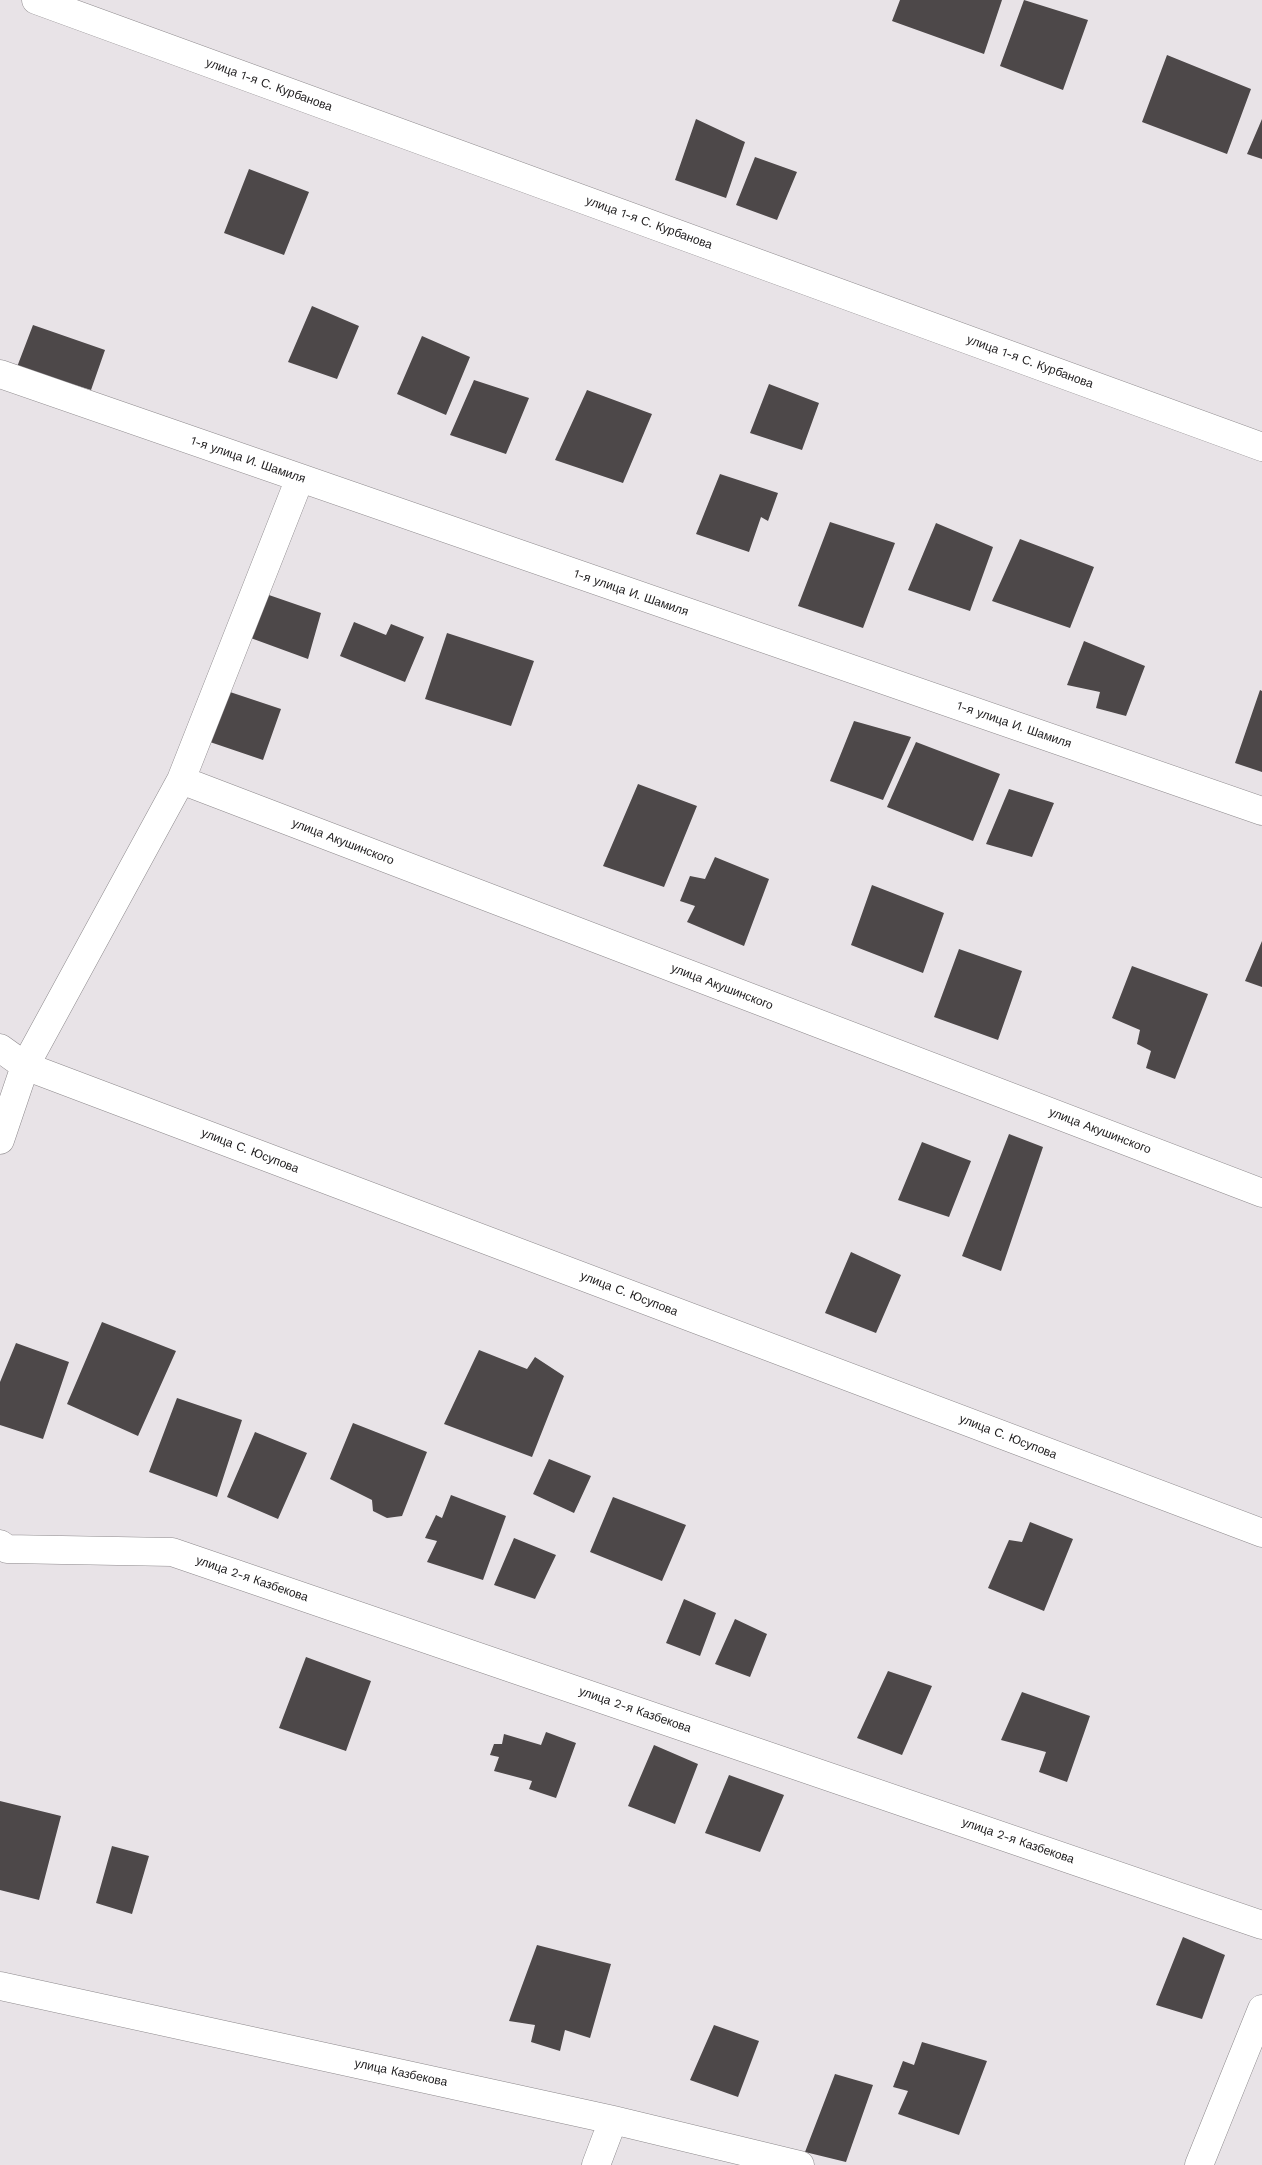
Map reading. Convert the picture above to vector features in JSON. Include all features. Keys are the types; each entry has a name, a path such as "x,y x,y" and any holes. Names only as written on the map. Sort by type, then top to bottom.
{"street":[{"name":"улица 1-я С. Курбанова","path":"36,0 1262,447"},
{"name":"1-я улица И. Шамиля","path":"0,374 1262,811"},
{"path":"0,1140 25,1066 181,780 300,478"},
{"name":"улица Акушинского","path":"181,780 1262,1193"},
{"name":"улица С. Юсупова","path":"0,1048 25,1066 1262,1533"},
{"name":"улица 2-я Казбекова","path":"0,1544 7,1549 172,1552 1262,1925"},
{"name":"улица Казбекова","path":"0,1986 613,2120 800,2165"},
{"path":"1199,2165 1262,2009"},
{"path":"596,2165 613,2120"}],"building":[{"path":"900,0 1002,0 984,54 892,21"},
{"path":"1024,0 1088,20 1063,90 1000,66"},
{"path":"1167,55 1251,89 1227,154 1142,122"},
{"path":"696,119 745,142 726,198 675,180"},
{"path":"1262,119 1262,159 1247,154"},
{"path":"755,157 797,172 777,220 736,205"},
{"path":"249,169 309,192 284,255 224,233"},
{"path":"312,306 359,326 337,379 288,362"},
{"path":"33,325 105,350 91,390 17,367"},
{"path":"422,336 470,357 446,415 397,394"},
{"path":"474,380 529,398 506,454 450,435"},
{"path":"769,384 819,403 802,450 750,433"},
{"path":"587,390 652,414 623,483 555,460"},
{"path":"720,474 778,493 768,521 761,517 749,552 696,534"},
{"path":"830,522 895,543 863,628 798,606"},
{"path":"936,523 993,547 970,611 908,590"},
{"path":"1020,539 1094,567 1070,628 992,601"},
{"path":"266,594 321,613 308,659 248,637"},
{"path":"354,622 386,635 391,624 424,637 405,682 340,656"},
{"path":"447,633 534,661 511,726 425,699"},
{"path":"1084,641 1145,666 1126,716 1096,708 1100,692 1067,685"},
{"path":"1260,690 1262,691 1262,772 1235,763"},
{"path":"230,692 281,709 263,760 210,742"},
{"path":"854,721 911,737 883,800 830,781"},
{"path":"916,742 1000,774 973,841 887,807"},
{"path":"638,784 697,806 664,887 603,866"},
{"path":"1009,789 1054,803 1032,857 986,844"},
{"path":"715,857 769,879 744,946 687,922 695,906 680,901 690,876 705,879"},
{"path":"872,885 944,913 923,973 851,945"},
{"path":"1262,941 1262,987 1245,981"},
{"path":"959,949 1022,971 998,1040 934,1017"},
{"path":"1132,966 1208,994 1175,1079 1146,1068 1151,1051 1137,1044 1140,1030 1112,1018"},
{"path":"1009,1134 1043,1147 1001,1271 962,1256"},
{"path":"922,1142 971,1161 949,1217 898,1200"},
{"path":"851,1252 901,1275 876,1333 825,1313"},
{"path":"102,1322 176,1351 138,1436 67,1404"},
{"path":"16,1343 69,1362 43,1439 0,1425 0,1382"},
{"path":"479,1350 527,1369 535,1357 564,1376 532,1457 444,1424"},
{"path":"177,1398 242,1420 217,1497 149,1472"},
{"path":"353,1423 427,1452 402,1516 387,1518 373,1511 372,1500 330,1479"},
{"path":"255,1432 307,1453 278,1519 227,1497"},
{"path":"549,1459 591,1476 574,1513 533,1494"},
{"path":"451,1495 506,1516 483,1580 427,1562 437,1541 425,1538 436,1515 442,1518"},
{"path":"613,1497 686,1525 662,1581 590,1552"},
{"path":"1030,1522 1073,1539 1044,1611 988,1588 1009,1540 1022,1542"},
{"path":"514,1538 556,1555 535,1599 494,1585"},
{"path":"684,1599 716,1613 700,1656 666,1643"},
{"path":"735,1619 767,1634 750,1677 715,1664"},
{"path":"306,1657 371,1681 346,1751 279,1728"},
{"path":"888,1671 932,1686 902,1755 857,1738"},
{"path":"1022,1692 1090,1716 1067,1782 1039,1772 1046,1752 1001,1740"},
{"path":"546,1732 576,1743 556,1798 529,1789 532,1781 494,1771 499,1757 490,1755 494,1744 502,1744 504,1734 541,1745"},
{"path":"654,1745 698,1764 675,1824 628,1806"},
{"path":"729,1775 784,1795 760,1852 705,1833"},
{"path":"0,1801 61,1816 39,1900 0,1890"},
{"path":"112,1846 149,1856 132,1914 96,1903"},
{"path":"1183,1937 1225,1955 1202,2019 1156,2005"},
{"path":"537,1945 611,1964 590,2038 565,2030 560,2051 531,2042 535,2025 509,2021"},
{"path":"714,2025 759,2041 738,2097 690,2080"},
{"path":"922,2042 987,2061 959,2135 898,2114 908,2091 893,2087 903,2061 914,2065"},
{"path":"835,2074 873,2085 846,2162 805,2152"}]}
